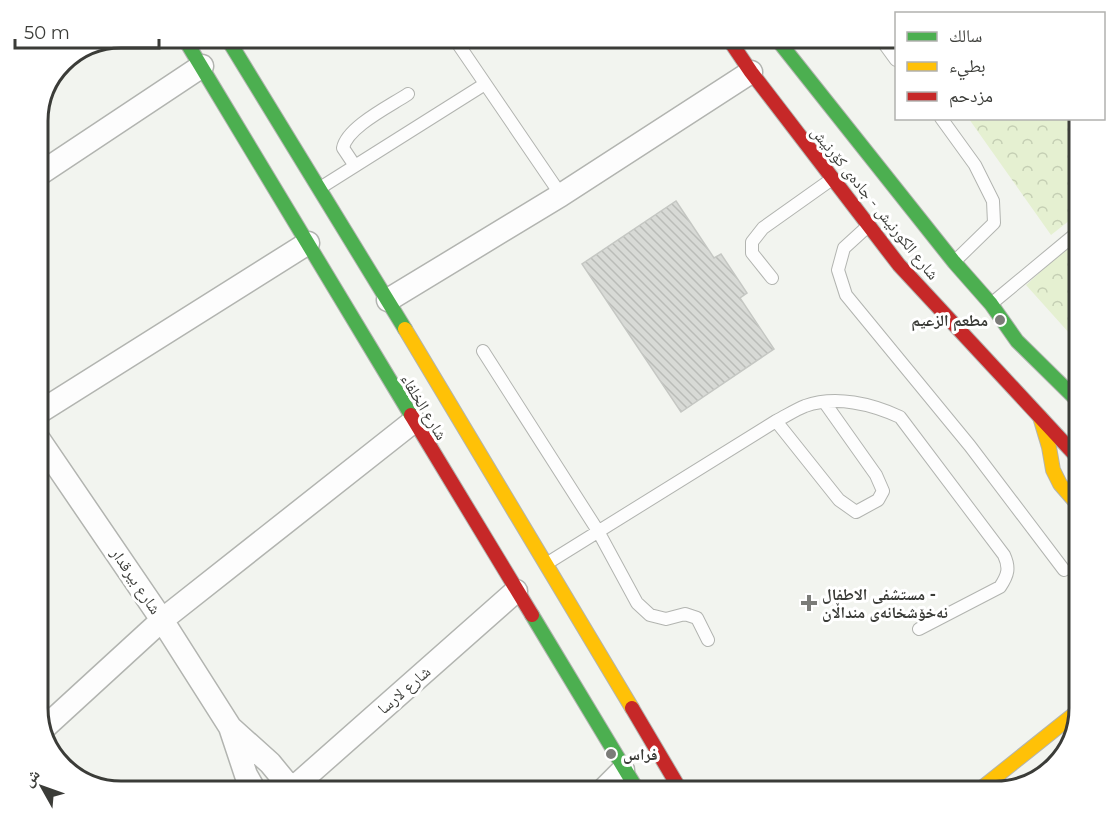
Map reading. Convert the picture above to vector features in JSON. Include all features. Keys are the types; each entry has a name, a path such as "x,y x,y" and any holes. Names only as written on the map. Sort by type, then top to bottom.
{"street":[{"name":"شارع الخلفاء","path":"190,48 630,781"},
{"path":"233,48 388,300 674,781"},
{"name":"شارع الكورنيش - جادەی کۆرنیش","path":"735,48 900,265 1069,447"},
{"name":"شارع الكورنيش - جادەی کۆرنیش","path":"782,48 954,262 991,304 1017,341 1069,391"},
{"path":"48,168 202,66"},
{"path":"388,300 561,195 751,72"},
{"path":"48,407 308,243"},
{"path":"1040,417 1050,447 1053,470 1060,484 1069,494"},
{"path":"49,722 162,620 414,422"},
{"name":"شارع بيرقدار","path":"48,456 162,620 230,728 250,781"},
{"name":"شارع لارسا","path":"303,781 516,591"},
{"path":"992,781 1068,719"},
{"name":"شارع بيرقدار","path":"230,728 270,763 285,781"},
{"path":"612,781 623,770"}],"lane":[{"path":"461,48 561,195"},
{"path":"319,188 484,84"},
{"path":"355,166 344,148 345,140 354,130 408,94"},
{"path":"942,120 975,165 993,201 993,224 954,262"},
{"path":"772,278 752,253 752,242 763,228 833,178"},
{"path":"869,225 844,248 838,270 846,295 970,446 1064,570"},
{"path":"991,304 1069,240"},
{"path":"483,351 598,531 637,603 650,615 666,619 685,614 697,618 708,640"},
{"path":"546,564 776,421 806,406 836,401 880,408 900,417 1004,555 1009,565 1007,576 1000,586 919,629"},
{"path":"776,421 839,500 856,512 878,500 883,491 876,475 825,403"}],"green space":[{"path":"970,120 1069,120 1069,221 1051,235"},
{"path":"1069,246 1069,333 1026,285"}],"building":[{"path":"676,201 714,258 721,254 747,293 740,298 774,349 681,412 582,264"}],"traffic: fast":[{"path":"190,48 411,415"},
{"path":"233,48 405,329"},
{"path":"784,48 954,262 991,304 1017,341 1069,392"},
{"path":"532,615 632,781"}],"traffic: slow":[{"path":"405,329 632,708"},
{"path":"1040,417 1053,470 1060,484 1069,494"},
{"path":"990,781 1068,719"}],"traffic: jam":[{"path":"735,48 899,265 1069,448"},
{"path":"411,415 532,615"},
{"path":"632,708 675,781"}],"place":[{"name":"مطعم الزعيم","path":"1000,320"},
{"name":"مستشفى الاطفال - نەخۆشخانەی منداڵان","path":"809,603"},
{"name":"فراس","path":"611,754"}]}
